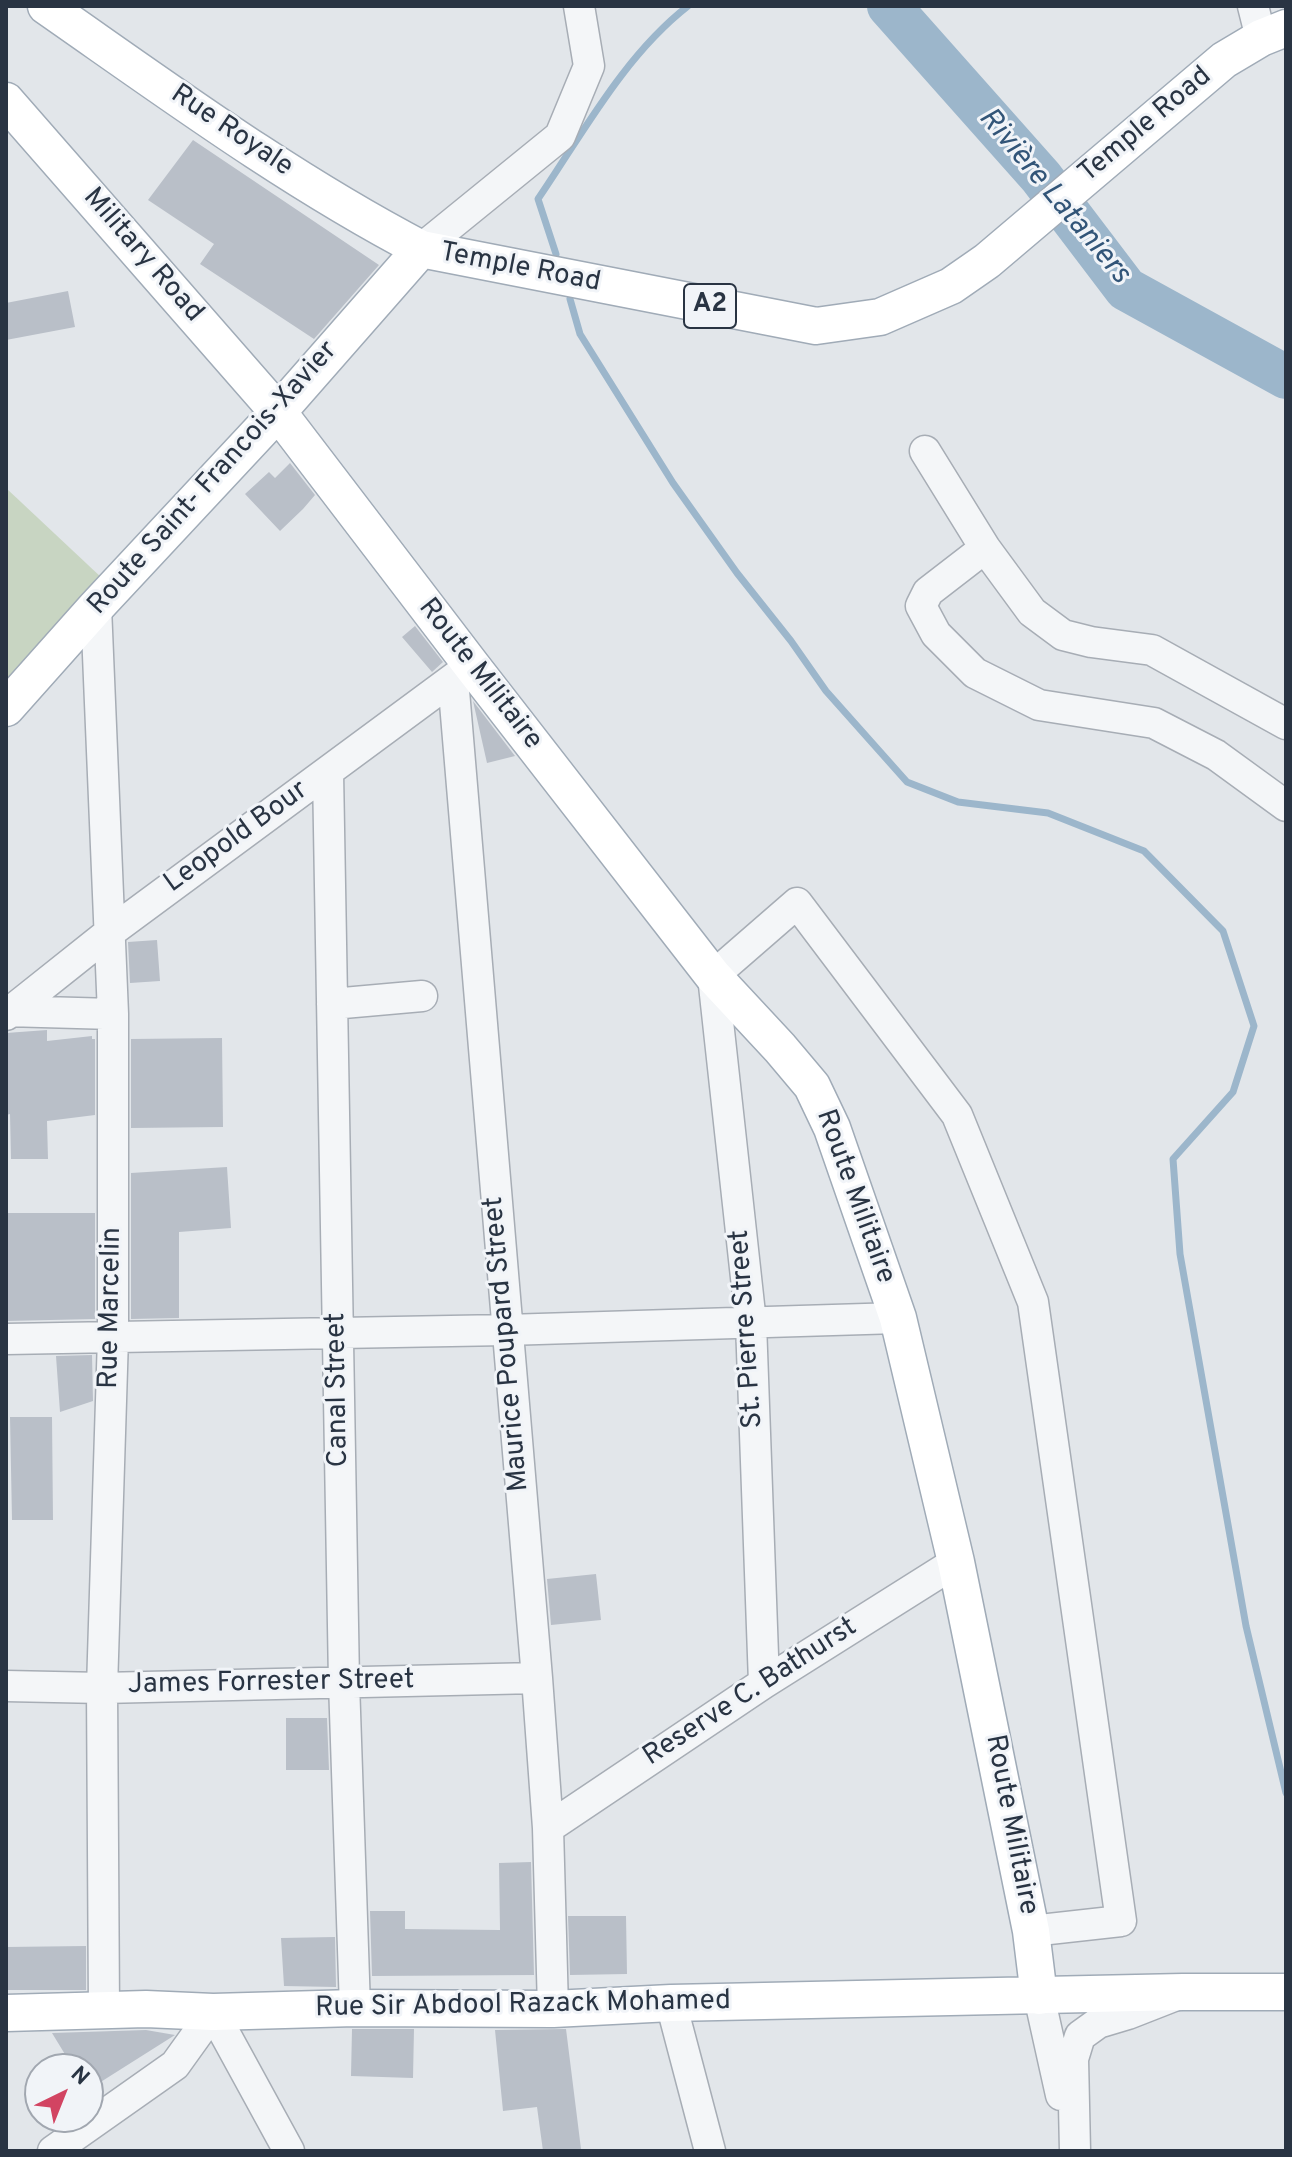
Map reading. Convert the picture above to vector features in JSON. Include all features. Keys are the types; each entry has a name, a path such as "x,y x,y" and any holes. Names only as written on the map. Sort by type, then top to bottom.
{"main road":[{"name":"Rue Royale","path":"46,6 242,141 374,225 421,249"},
{"name":"Temple Road","path":"421,249 816,326 880,317 951,286 987,261 1267,24"},
{"name":"Military Road","path":"6,101 278,412"},
{"name":"Route Saint- Francois-Xavier","path":"6,708 278,412 421,249"},
{"name":"Route Militaire","path":"278,412 462,673 713,976 812,1086 832,1128 898,1318 956,1562 1031,1931 1039,1996"},
{"name":"Rue Sir Abdool Razack Mohamed","path":"6,2013 146,2009 213,2012 355,2008 553,2009 671,2003 1286,1992"}],"street":[{"path":"421,249 560,136 589,66 579,6"},
{"path":"925,451 985,548 1032,612 1063,635 1152,650 1286,724"},
{"path":"985,548 928,592 921,606 936,634 975,673 1039,705 1154,723 1216,755 1286,806"},
{"name":"Rue Marcelin","path":"96,607 113,1014 113,1337 102,1688 104,2010"},
{"name":"Leopold Bour","path":"8,1012 109,933 462,673"},
{"name":"Maurice Poupard Street","path":"462,673 506,1330 548,1828 553,2009"},
{"name":"Canal Street","path":"328,772 344,1682 355,2008"},
{"path":"713,976 797,903 957,1115 1033,1302 1121,1921 1031,1931"},
{"name":"St. Pierre Street","path":"713,976 751,1323 764,1683"},
{"path":"332,1004 422,996"},
{"path":"8,1012 113,1014"},
{"path":"6,1339 506,1330 898,1318"},
{"name":"Reserve C. Bathurst","path":"548,1828 764,1683 956,1562"},
{"name":"James Forrester Street","path":"6,1686 102,1688 537,1678"},
{"path":"1074,2151 1073,2059 1080,2036 1098,2023 1183,1992"},
{"name":"Route Militaire","path":"1039,1996 1074,2151"},
{"path":"671,2003 710,2151"},
{"path":"53,2151 175,2065 213,2012 289,2151"}],"green space":[{"path":"6,488 103,579 6,683"}],"building":[{"path":"193,140 379,265 314,339 200,264 214,244 148,200"},
{"path":"68,291 75,327 6,340 6,303"},
{"path":"290,463 315,495 280,531 245,494 269,472 275,478"},
{"path":"415,626 443,662 432,672 402,637"},
{"path":"473,701 515,756 487,763"},
{"path":"157,940 160,981 130,983 128,942"},
{"path":"47,1030 47,1041 92,1036 95,1039 95,1115 47,1121 48,1159 11,1159 10,1114 6,1115 6,1033"},
{"path":"222,1038 223,1127 131,1128 131,1039"},
{"path":"227,1167 231,1228 179,1232 179,1318 131,1319 131,1173"},
{"path":"6,1213 95,1213 95,1319 6,1321"},
{"path":"92,1355 93,1401 60,1412 56,1356"},
{"path":"10,1417 52,1417 53,1520 12,1520"},
{"path":"596,1574 601,1620 551,1625 547,1579"},
{"path":"286,1718 327,1718 329,1770 286,1770"},
{"path":"531,1862 534,1975 372,1976 370,1911 405,1911 405,1929 500,1930 499,1863"},
{"path":"568,1916 626,1916 627,1974 570,1975"},
{"path":"335,1937 336,1987 284,1986 281,1938"},
{"path":"86,1946 86,1990 6,1990 6,1947"},
{"path":"352,2029 414,2029 413,2078 351,2076"},
{"path":"566,2029 581,2149 543,2151 537,2107 503,2111 495,2030"},
{"path":"146,2030 175,2035 104,2080 104,2053 64,2053 52,2033"}],"waterway":[{"path":"556,254 538,199 624,72 665,26 688,6"},
{"name":"Rivière Lataniers","path":"889,6 1041,177 1126,289 1286,377"},
{"path":"570,299 580,334 673,483 826,691 907,782 958,802 1048,813 1144,851 1223,931 1254,1026 1233,1092 1173,1159 1180,1254 1246,1626 1286,1793"}]}
